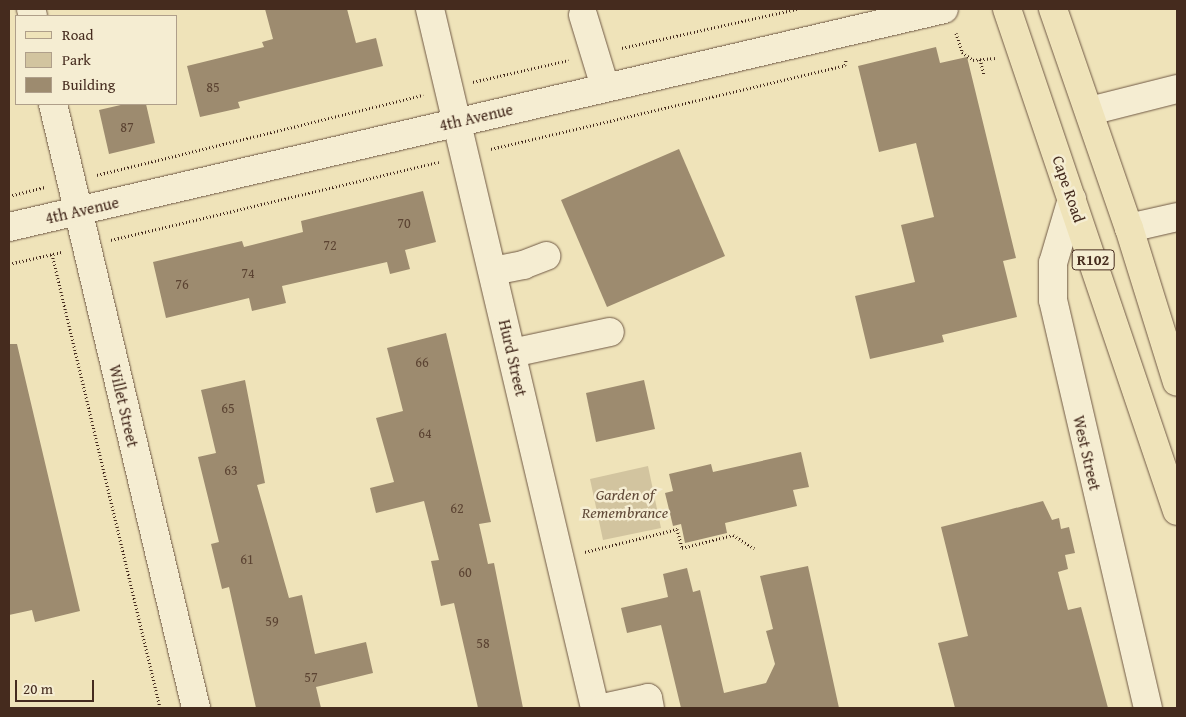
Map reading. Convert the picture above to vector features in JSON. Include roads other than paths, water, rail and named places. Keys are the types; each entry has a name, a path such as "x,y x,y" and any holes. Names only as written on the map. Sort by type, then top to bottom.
{"main road":[{"name":"Cape Road","path":"1007,9 1177,511"},
{"name":"R102","path":"1053,9 1090,111 1129,228 1177,382"}],"street":[{"name":"Hurd Street","path":"430,9 596,708"},
{"path":"583,15 597,54 605,87"},
{"name":"4th Avenue","path":"9,227 605,87 949,17"},
{"path":"1090,111 1177,89"},
{"name":"Willet Street","path":"53,105 196,708"},
{"name":"West Street","path":"1072,199 1051,280 1058,329 1148,708"},
{"path":"1129,228 1177,217"},
{"path":"493,270 524,265 546,256"},
{"path":"512,353 610,332"},
{"path":"603,708 648,698 650,708"}],"park label":[{"name":"Garden of Remembrance","path":"625,503"}]}
